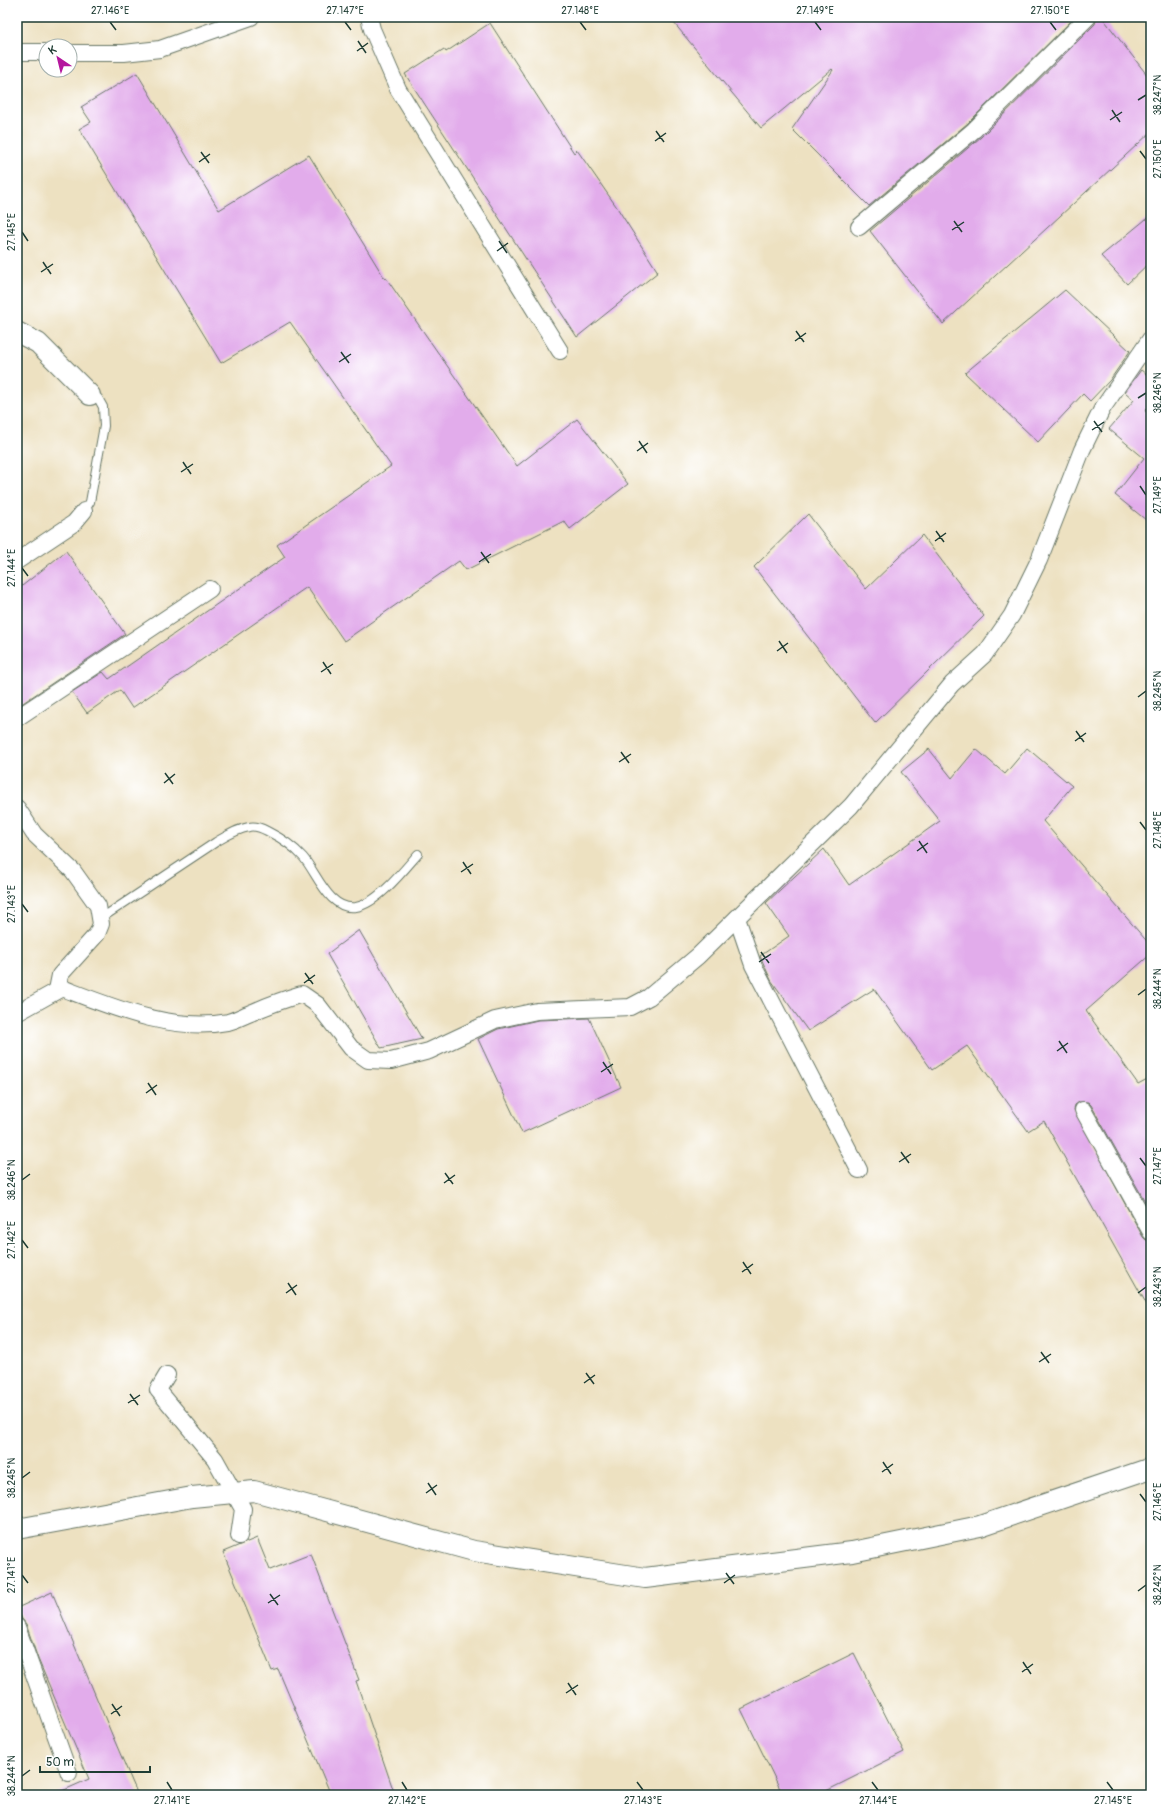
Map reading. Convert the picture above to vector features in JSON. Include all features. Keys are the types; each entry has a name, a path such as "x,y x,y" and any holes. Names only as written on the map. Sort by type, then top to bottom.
{"street":[{"path":"78,53 124,53 160,49 251,17"},
{"path":"369,17 372,29 398,89 560,351"},
{"path":"859,227 974,130 1088,17"},
{"path":"17,52 38,52"},
{"path":"17,332 38,343 90,396"},
{"path":"17,1013 62,988 107,1005 155,1020 195,1024 228,1022 282,1000 302,994 318,1005 351,1048 368,1060 391,1061 429,1051 495,1020 537,1011 630,1007 649,997 698,956 851,806 952,684 985,654 1012,614 1039,560 1082,450 1102,409 1151,338"},
{"path":"17,560 74,523 84,511"},
{"path":"17,718 210,589"},
{"path":"17,808 34,834 73,870 98,906 101,924 97,934 60,975 57,990"},
{"path":"737,918 753,965 860,1170"},
{"path":"1083,1110 1151,1232"},
{"path":"167,1375 158,1390 215,1459 242,1509 239,1536"},
{"path":"17,1529 192,1497 254,1491 474,1551 645,1578 852,1552 980,1526 1151,1468"},
{"path":"17,1627 69,1773"}],"lane":[{"path":"84,511 90,502 104,426 103,407 98,398 90,396"},
{"path":"100,918 216,842 233,832 250,826 260,827 278,836 303,857 331,896 347,907 356,907 374,898 392,884 418,854"}],"building":[{"path":"669,17 1075,17 968,123 869,206 792,129 833,70 832,69 761,128"},
{"path":"1097,17 1102,17 1151,80 1151,132 943,324 870,231 981,137 1095,24"},
{"path":"490,23 574,153 577,150 616,206 658,272 577,337 405,74 444,49 446,52"},
{"path":"137,73 219,210 309,155 385,279 386,278 517,466 577,419 628,484 570,529 564,521 466,570 459,561 344,641 307,587 132,708 120,690 87,713 72,692 103,672 109,679 285,557 277,545 391,466 290,322 221,363 79,129 91,122 81,107"},
{"path":"1151,215 1151,261 1127,284 1101,256"},
{"path":"1065,290 1130,351 1110,380 1090,401 1083,394 1038,442 965,373"},
{"path":"1141,370 1151,378 1151,405 1145,411 1151,416 1151,524 1115,495 1144,458 1109,429 1134,400 1125,392"},
{"path":"808,514 866,589 922,535 984,616 875,723 754,567"},
{"path":"66,551 125,634 17,707 17,590"},
{"path":"1027,748 1072,786 1043,821 1151,946 1151,954 1086,1011 1138,1084 1151,1077 1151,1212 1091,1105 1088,1102 1079,1102 1075,1105 1074,1110 1143,1237 1146,1240 1151,1241 1151,1312 1044,1121 1028,1131 967,1046 932,1070 874,989 808,1031 771,980 760,956 789,936 766,903 824,849 849,885 940,821 901,772 929,749 952,778 976,749 1005,774"},
{"path":"359,930 422,1039 381,1048 327,954"},
{"path":"589,1018 621,1087 522,1133 478,1039 498,1029 538,1020"},
{"path":"257,1538 270,1570 311,1554 359,1680 356,1681 395,1795 331,1795 278,1669 272,1671 223,1552"},
{"path":"52,1592 138,1795 53,1795 89,1779 38,1659 26,1624 17,1608"},
{"path":"854,1653 904,1752 818,1795 783,1795 741,1709"}]}
